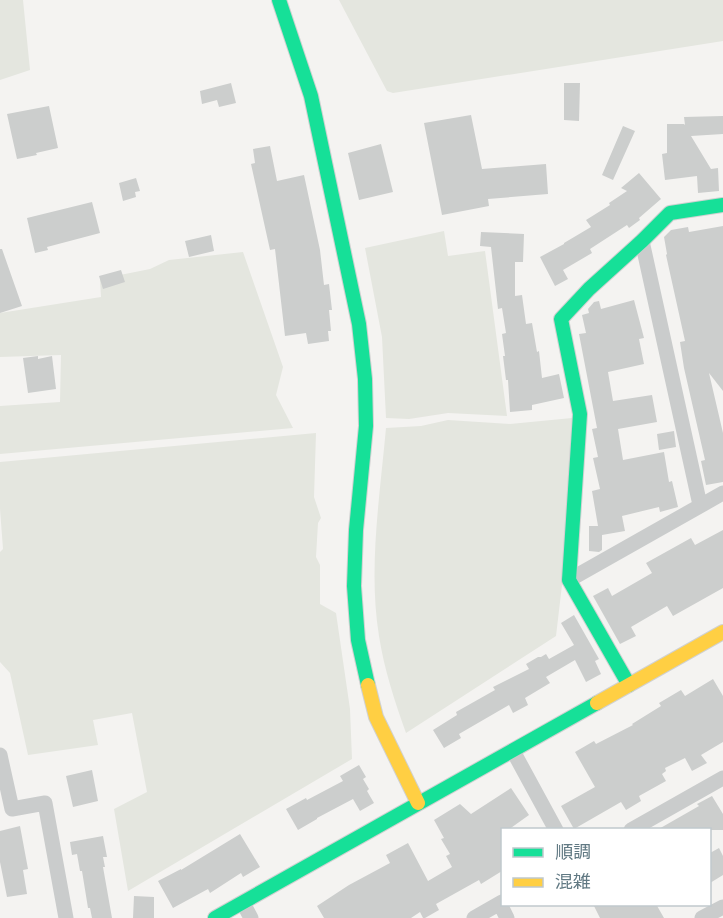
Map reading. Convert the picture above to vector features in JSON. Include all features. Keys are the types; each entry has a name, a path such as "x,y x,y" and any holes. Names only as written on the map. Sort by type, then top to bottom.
{"street":[{"path":"279,0 312,104 359,324 364,368 366,426 356,530 354,586 358,640 376,717 418,803"},
{"path":"629,685 569,580 580,414 561,319 589,289 670,213 723,205"},
{"path":"642,241 700,505"},
{"path":"569,580 723,493"},
{"path":"215,918 723,632"},
{"path":"513,751 555,828"},
{"path":"0,755 12,809 45,803 66,918"},
{"path":"635,828 723,778"},
{"path":"243,903 251,918"},
{"path":"474,918 501,903"},
{"path":"702,918 723,907"}],"shaded area":[{"path":"0,0 23,0 30,70 0,80"},
{"path":"339,0 723,0 723,41 393,93 387,91"},
{"path":"444,231 448,256 485,251 507,416 448,413 409,419 386,418 382,337 365,248"},
{"path":"243,252 283,367 276,395 293,428 0,454 0,406 60,402 61,355 0,357 0,313 101,297 100,279 150,269 169,260"},
{"path":"572,418 562,585 556,636 406,733 384,661 376,611 376,532 386,428 421,426 448,420 510,424"},
{"path":"316,433 314,497 321,518 318,523 316,557 320,565 320,604 336,613 350,709 352,759 128,891 114,809 147,792 132,713 93,720 98,745 28,755 10,673 0,662 0,552 3,549 0,462"}],"building":[{"path":"231,83 236,103 219,107 217,100 202,104 200,91"},
{"path":"564,83 580,83 579,121 564,120"},
{"path":"49,106 58,148 17,159 7,114"},
{"path":"471,115 482,169 546,164 548,194 488,199 489,206 442,215 424,123"},
{"path":"723,116 723,134 691,136 711,169 718,168 719,191 698,193 697,176 665,180 662,154 667,153 667,124 685,125 684,117"},
{"path":"623,126 635,131 613,180 602,175"},
{"path":"381,144 393,192 359,200 348,153"},
{"path":"270,146 277,181 304,175 320,250 324,285 329,284 332,310 329,310 331,331 328,331 329,341 308,344 306,333 285,336 275,249 270,250 251,164 255,163 253,149"},
{"path":"639,173 661,199 629,228 627,225 590,249 592,253 563,270 568,279 555,286 540,257 591,227 586,220 627,191 621,188"},
{"path":"136,178 140,191 135,192 136,197 123,201 119,183"},
{"path":"92,202 100,233 47,247 48,250 35,253 27,218"},
{"path":"723,226 723,391 709,373 723,433 723,482 706,485 701,461 705,460 680,342 685,341 664,237 671,230 688,227 689,232"},
{"path":"481,232 524,234 523,262 515,262 515,296 522,295 526,324 532,323 537,352 539,351 542,378 559,374 564,398 532,405 532,410 510,412 508,380 506,380 503,356 505,356 502,334 506,333 502,308 498,309 491,247 480,246"},
{"path":"211,235 214,251 189,257 185,241"},
{"path":"0,249 2,249 22,306 0,313"},
{"path":"121,270 125,282 103,289 99,276"},
{"path":"634,300 644,338 639,339 644,364 608,372 613,401 652,395 657,422 618,429 623,460 664,452 669,482 672,481 678,507 660,512 659,507 622,516 625,531 602,535 602,550 589,551 589,526 598,526 592,491 600,489 593,458 598,457 592,429 597,428 579,334 586,333 582,315 589,313 588,309 594,302 599,301 601,309"},
{"path":"38,356 38,359 52,356 56,389 28,393 23,358"},
{"path":"674,431 676,447 659,450 657,434"},
{"path":"723,530 723,588 673,616 667,606 631,627 636,636 620,644 593,596 608,588 612,596 652,573 646,563 691,538 695,545"},
{"path":"574,615 599,659 595,661 601,674 586,682 575,660 546,677 550,683 525,698 528,705 513,713 509,705 459,734 461,738 444,748 433,730 457,715 456,712 495,690 493,687 529,669 526,664 546,654 549,659 574,645 561,623"},
{"path":"713,679 723,696 723,742 701,755 707,763 692,771 685,758 665,768 666,771 662,774 666,781 639,796 641,801 626,810 621,802 573,828 561,806 595,787 575,752 594,741 596,744 633,725 661,706 659,703 681,690 685,696"},
{"path":"359,765 366,777 363,779 369,789 367,791 374,803 360,811 353,799 298,830 286,809 343,781 340,776"},
{"path":"92,770 98,801 73,807 66,776"},
{"path":"511,788 529,815 511,828 501,828 501,872 481,884 479,880 436,904 439,910 425,918 420,912 411,918 324,918 317,906 349,885 390,863 386,855 408,843 428,881 452,867 446,856 450,854 441,839 444,838 434,820 460,804 471,814"},
{"path":"712,796 723,814 723,830 660,828 699,806 697,804"},
{"path":"20,826 28,869 23,870 27,894 7,897 0,862 0,831"},
{"path":"240,834 260,867 243,877 241,873 210,893 208,889 173,908 158,881 181,870"},
{"path":"103,836 107,857 103,857 105,867 103,867 112,918 92,918 90,908 88,908 82,871 80,871 77,854 72,855 70,842"},
{"path":"719,848 723,856 723,875 711,882 711,852"},
{"path":"134,896 154,897 154,918 133,918"},
{"path":"594,906 657,906 664,918 600,918"}],"traffic: fast":[{"path":"279,0 311,96 359,324 365,379 366,426 356,530 354,586 358,640 368,685"},
{"path":"629,685 569,580 580,414 561,319 589,289 670,213 723,205"},
{"path":"215,918 597,703"}],"traffic: slow":[{"path":"597,703 723,632"},
{"path":"368,685 376,717 418,803"}]}
